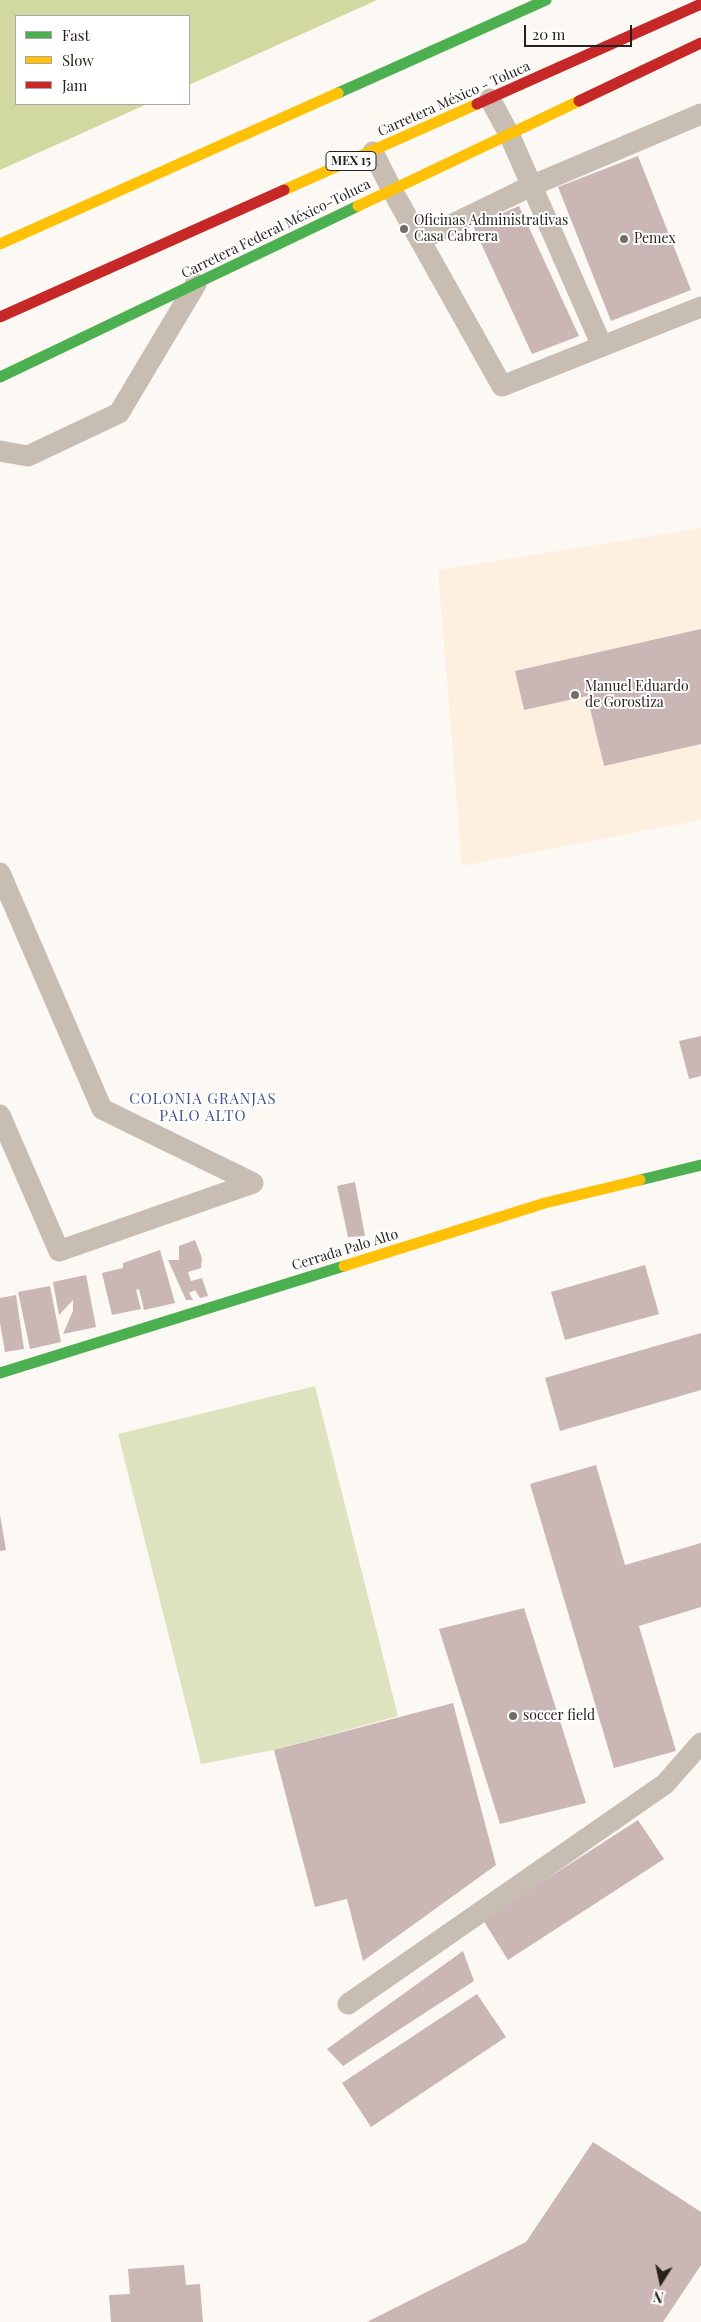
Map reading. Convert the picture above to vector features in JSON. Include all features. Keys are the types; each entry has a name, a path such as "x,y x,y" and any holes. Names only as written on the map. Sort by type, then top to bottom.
{"street":[{"path":"0,244 546,0"},
{"name":"Carretera México - Toluca","path":"0,317 701,4"},
{"name":"Carretera Federal México-Toluca","path":"0,377 701,43"},
{"name":"Cerrada Palo Alto","path":"0,1373 545,1203 701,1165"}],"lane":[{"path":"490,99 509,134 602,346"},
{"path":"420,240 531,186 701,114"},
{"path":"373,152 392,190 502,386 701,307"},
{"path":"0,451 28,456 119,413 196,284"},
{"path":"0,873 102,1110 253,1183 59,1251 0,1116"},
{"path":"348,2004 665,1784 701,1743"}],"shaded area":[{"name":"Manuel Eduardo de Gorostiza","path":"701,528 701,820 462,866 438,570"}],"green space":[{"path":"0,0 377,0 190,85 190,15 15,15 15,105 145,105 0,170"},
{"path":"315,1386 398,1716 274,1750 201,1764 118,1434"}],"building":[{"name":"Pemex","path":"638,156 691,290 611,321 558,187"},
{"path":"519,206 579,336 532,354 473,226"},
{"path":"701,629 701,744 604,766 587,696 524,710 515,671"},
{"path":"701,1036 701,1076 689,1079 679,1041"},
{"path":"355,1182 365,1236 348,1237 337,1186"},
{"path":"195,1240 202,1258 201,1268 188,1272 191,1281 202,1278 208,1296 200,1298 195,1290 189,1293 193,1300 186,1300 168,1260 179,1260 179,1246"},
{"path":"160,1250 175,1303 144,1310 139,1289 136,1290 141,1309 112,1315 102,1273 123,1268 123,1263"},
{"path":"645,1265 659,1314 565,1340 551,1292"},
{"path":"86,1275 96,1327 63,1334 73,1311 73,1300 59,1315 53,1282"},
{"path":"50,1286 61,1342 30,1349 18,1292"},
{"path":"16,1295 24,1349 5,1352 0,1323 0,1298"},
{"path":"701,1333 701,1390 560,1431 545,1378"},
{"path":"596,1465 625,1565 701,1543 701,1607 639,1626 676,1751 614,1768 530,1484"},
{"path":"0,1515 6,1550 0,1551"},
{"name":"soccer field","path":"524,1608 586,1803 500,1824 439,1629"},
{"path":"453,1703 496,1865 363,1961 347,1899 315,1907 274,1750"},
{"path":"638,1820 664,1859 508,1960 483,1920"},
{"path":"463,1951 474,1981 343,2066 327,2049"},
{"path":"477,1994 506,2037 371,2127 342,2083"},
{"path":"593,2142 701,2212 701,2265 663,2322 367,2322 526,2242"},
{"path":"184,2265 186,2285 200,2284 203,2322 111,2322 109,2295 130,2294 128,2269"}],"traffic: fast":[{"path":"338,93 546,0"},
{"path":"0,377 358,206"},
{"path":"640,1180 701,1165"},
{"path":"0,1373 344,1266"}],"traffic: slow":[{"path":"0,244 338,93"},
{"path":"358,206 579,101"},
{"path":"284,190 477,104"},
{"path":"344,1266 545,1203 640,1180"}],"traffic: jam":[{"path":"477,104 701,4"},
{"path":"579,101 701,43"},
{"path":"0,317 284,190"}],"place":[{"name":"Oficinas Administrativas Casa Cabrera","path":"404,229"},
{"name":"Pemex","path":"624,239"},
{"name":"Manuel Eduardo de Gorostiza","path":"575,695"},
{"name":"soccer field","path":"513,1716"}],"district":[{"name":"COLONIA GRANJAS PALO ALTO","path":"203,1108"}]}
